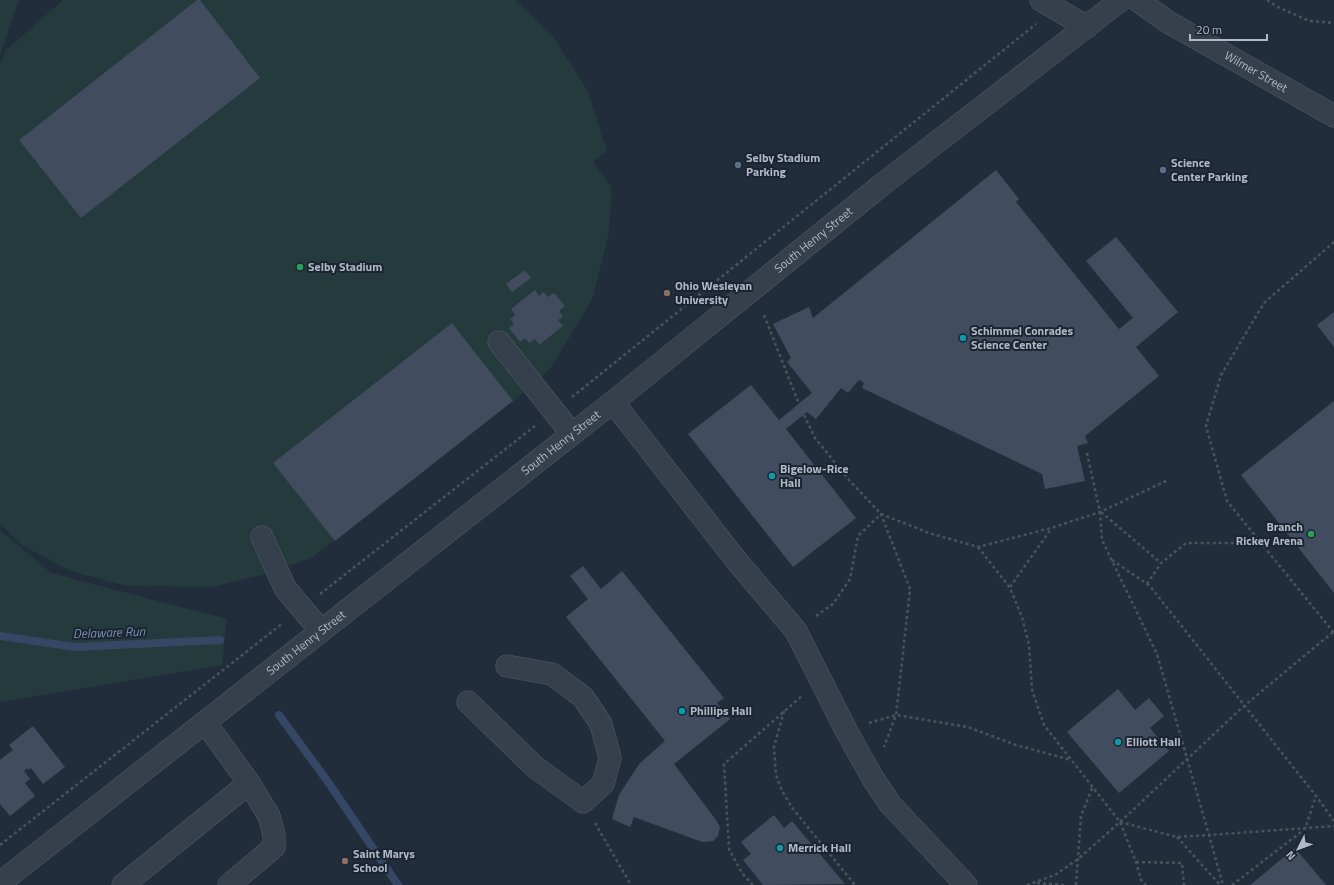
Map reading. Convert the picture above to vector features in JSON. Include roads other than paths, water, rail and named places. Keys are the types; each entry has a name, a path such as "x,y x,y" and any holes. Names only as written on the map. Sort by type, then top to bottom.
{"street":[{"path":"1041,0 1087,27"},
{"name":"South Henry Street","path":"0,883 613,402 884,183 1121,0"},
{"name":"Wilmer Street","path":"1138,0 1168,22 1334,116"},
{"path":"499,342 572,434"},
{"path":"613,402 736,560 796,631 846,730 872,777 890,804 966,885"},
{"path":"262,537 285,588 321,631"},
{"path":"468,702 535,767 583,802 603,784 610,758 601,724 582,697 552,674 507,666"},
{"path":"205,722 249,783 269,816 274,835 274,847 229,885"},
{"path":"123,885 249,783"}],"waterway":[{"name":"Delaware Run","path":"0,636 75,647 220,640"},
{"name":"Delaware Run","path":"279,715 328,782 398,885"}],"place":[{"name":"Selby Stadium Parking","path":"738,165"},
{"name":"Science Center Parking","path":"1163,170"},
{"name":"Selby Stadium","path":"300,267"},
{"name":"Ohio Wesleyan University","path":"667,293"},
{"name":"Schimmel Conrades Science Center","path":"963,338"},
{"name":"Bigelow-Rice Hall","path":"772,476"},
{"name":"Branch Rickey Arena","path":"1311,534"},
{"name":"Phillips Hall","path":"682,711"},
{"name":"Elliott Hall","path":"1118,742"},
{"name":"Merrick Hall","path":"780,848"},
{"name":"Saint Marys School","path":"345,861"}]}
